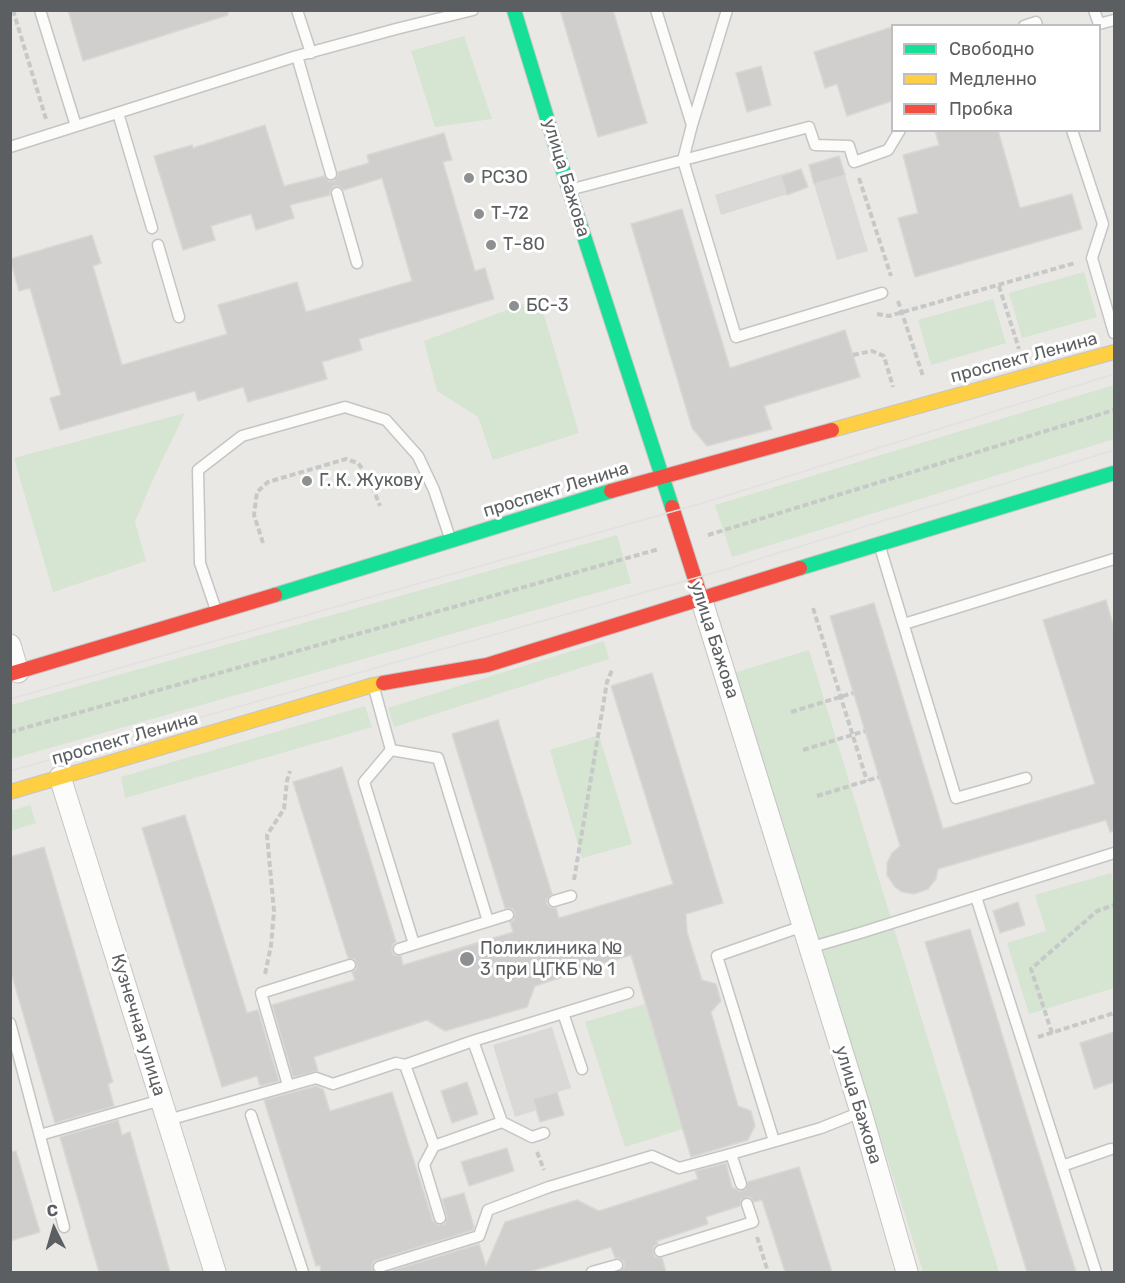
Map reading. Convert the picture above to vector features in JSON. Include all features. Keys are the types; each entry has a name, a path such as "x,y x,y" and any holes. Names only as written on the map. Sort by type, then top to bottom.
{"main road":[{"name":"улица Бажова","path":"514,10 569,190 701,598"},
{"name":"проспект Ленина","path":"14,673 695,467 1114,352"},
{"name":"проспект Ленина","path":"10,792 373,685 487,665 1114,473"}],"street":[{"name":"улица Бажова","path":"701,598 861,1112 907,1272"},
{"path":"10,645 14,673"},
{"name":"Кузнечная улица","path":"60,777 214,1272"}],"lane":[{"path":"40,10 76,126"},
{"path":"297,10 311,53"},
{"path":"10,147 297,56 473,10"},
{"path":"656,10 692,125"},
{"path":"727,10 683,160 736,337 882,293"},
{"path":"1094,10 1099,24 1114,20"},
{"path":"297,56 331,174"},
{"path":"118,113 152,228"},
{"path":"569,190 809,127 815,145 849,147 854,162 888,150 899,132"},
{"path":"1073,132 1103,224 1092,258 1114,333"},
{"path":"337,193 357,263"},
{"path":"1103,224 1114,220"},
{"path":"158,245 179,317"},
{"path":"217,613 200,564 198,470 242,436 345,407 386,420 418,456 434,490 451,541"},
{"path":"879,544 956,798 1026,778"},
{"path":"904,624 1114,558"},
{"path":"373,685 391,750"},
{"path":"391,750 438,758 488,921"},
{"path":"391,750 364,782 414,944"},
{"path":"809,948 1114,853"},
{"path":"554,901 571,896"},
{"path":"976,897 1096,1272"},
{"path":"399,949 508,915"},
{"path":"774,1141 717,956 803,926"},
{"path":"288,1085 261,993 350,965"},
{"path":"168,1120 316,1077 333,1084 396,1063 405,1065 473,1041 628,993"},
{"path":"563,1013 582,1068"},
{"path":"10,1023 64,1227"},
{"path":"473,1041 502,1122 532,1137 544,1133"},
{"path":"405,1065 434,1146"},
{"path":"40,1135 161,1100"},
{"path":"379,1267 479,1236 488,1210 549,1187 651,1156 679,1168 821,1128 861,1112"},
{"path":"251,1115 303,1272"},
{"path":"440,1218 424,1165 434,1146 502,1122"},
{"path":"1062,1166 1111,1149"},
{"path":"732,1154 741,1184"},
{"path":"660,1251 753,1222 747,1204"},
{"path":"592,1272 617,1265"}],"path":[{"path":"13,10 50,134"},
{"path":"854,162 892,280"},
{"path":"838,306 889,316 1092,258"},
{"path":"999,286 1019,349"},
{"path":"895,291 923,377"},
{"path":"853,355 872,351 884,356 893,387"},
{"path":"700,537 1114,410"},
{"path":"262,543 254,515 257,492 268,482 346,459 358,463 369,478 380,506"},
{"path":"10,732 665,548"},
{"path":"813,608 867,781"},
{"path":"571,896 612,670"},
{"path":"791,712 854,693"},
{"path":"803,750 865,732"},
{"path":"261,993 272,946 274,911 267,835 284,809 287,781 291,771"},
{"path":"817,796 879,777"},
{"path":"1052,1033 1031,969 1096,911 1114,905"},
{"path":"1022,1042 1114,1013"},
{"path":"532,1137 549,1187"},
{"path":"753,1222 768,1272"}],"shaded area":[{"path":"788,172 794,192 721,215 715,195"},
{"path":"845,175 868,251 837,260 814,184"},
{"path":"552,1027 571,1088 534,1099 537,1110 515,1117 493,1045"}],"green space":[{"path":"464,36 492,119 435,127 411,51"},
{"path":"1084,272 1097,317 1022,338 1009,293"},
{"path":"539,298 579,433 493,460 478,417 437,391 424,341"},
{"path":"993,299 1006,343 931,365 918,320"},
{"path":"1114,385 1114,439 732,557 715,505"},
{"path":"185,413 135,522 146,561 53,592 14,458"},
{"path":"617,535 631,583 11,759 11,705"},
{"path":"604,641 609,659 394,727 388,708"},
{"path":"809,650 999,1272 923,1272 734,673"},
{"path":"365,706 372,727 125,798 121,777"},
{"path":"599,735 632,844 582,858 550,750"},
{"path":"30,805 36,823 11,831 11,811"},
{"path":"1111,873 1114,885 1114,988 1029,1014 1007,943 1046,931 1035,895"},
{"path":"645,1004 683,1129 625,1147 585,1022"}],"building":[{"path":"68,10 228,10 228,15 83,61"},
{"path":"560,10 613,10 647,123 598,137"},
{"path":"891,27 891,101 847,116 837,84 825,88 814,52"},
{"path":"761,66 771,105 747,112 736,73"},
{"path":"265,125 284,186 324,176 329,181 334,181 338,172 369,163 367,155 444,133 452,160 443,162 475,271 485,268 494,299 359,339 362,350 322,362 327,379 248,402 243,387 198,401 195,391 60,430 50,398 61,395 30,288 19,291 10,259 92,235 101,263 93,266 122,365 227,334 218,305 297,282 306,312 412,281 382,178 344,190 339,186 334,186 330,195 290,205 294,218 256,230 251,214 211,226 215,240 183,250 154,156 192,145 193,148"},
{"path":"936,132 999,132 1020,208 1072,194 1082,229 915,277 898,218 918,213 903,155 939,145"},
{"path":"839,156 845,175 814,184 809,165"},
{"path":"801,169 808,187 787,195 781,176"},
{"path":"682,209 730,368 845,330 860,377 764,406 772,429 707,446 692,428 631,224"},
{"path":"1106,600 1114,628 1114,831 1110,832 1106,820 938,869 936,879 928,889 914,894 902,892 895,887 887,875 887,863 892,853 900,846 830,616 874,603 943,829 1095,784 1043,620"},
{"path":"652,673 723,903 686,914 687,932 702,980 716,984 721,1001 711,1012 738,1106 751,1111 755,1126 748,1140 691,1157 631,955 535,986 527,1007 445,1031 427,1020 314,1057 318,1071 293,1077 272,1005 355,980 352,972 357,966 355,959 348,958 293,782 342,767 396,942 393,944 392,951 394,955 401,956 403,965 513,932 510,922 514,920 515,913 513,909 505,908 452,734 498,720 552,894 547,899 547,904 556,908 559,918 673,884 611,686"},
{"path":"185,815 247,1013 258,1010 279,1081 260,1086 257,1076 222,1087 142,828"},
{"path":"44,847 113,1082 108,1084 114,1106 55,1123 10,969 10,857"},
{"path":"1018,902 1025,925 1000,933 993,911"},
{"path":"970,929 1076,1272 1027,1272 925,942"},
{"path":"1114,1032 1114,1082 1094,1089 1080,1043"},
{"path":"467,1082 478,1114 452,1123 441,1091"},
{"path":"316,1086 323,1089 330,1111 392,1092 433,1221 439,1225 445,1224 447,1216 442,1199 464,1193 473,1230 377,1260 372,1266 374,1272 321,1272 320,1265 316,1266 264,1100"},
{"path":"557,1092 564,1115 540,1122 533,1099"},
{"path":"118,1120 122,1135 130,1132 170,1272 99,1272 60,1137"},
{"path":"507,1148 514,1171 469,1186 461,1162"},
{"path":"16,1151 40,1232 10,1241 10,1152"},
{"path":"726,1163 732,1187 740,1191 746,1189 748,1182 799,1167 832,1272 785,1272 762,1200 754,1202 748,1197 741,1200 740,1206 706,1217 708,1224 657,1241 658,1244 654,1246 653,1253 655,1257 662,1258 666,1272 620,1272 624,1267 624,1262 615,1258 611,1247 529,1272 387,1272 479,1244 486,1266 505,1222 577,1200 599,1211 698,1179 695,1171"}],"tram line":[{"path":"10,699 703,503 1114,374"},
{"path":"10,771 720,571 1114,450"}],"traffic: fast":[{"path":"514,10 569,190 672,507"},
{"path":"800,568 1114,473"},
{"path":"275,595 611,491"}],"traffic: slow":[{"path":"832,430 1114,352"},
{"path":"10,792 383,683"}],"traffic: jam":[{"path":"611,491 832,430"},
{"path":"672,507 701,598"},
{"path":"383,683 487,665 800,568"},
{"path":"10,674 275,595"}],"place":[{"name":"РСЗО","path":"469,178"},
{"name":"Т-72","path":"479,214"},
{"name":"Т-80","path":"491,245"},
{"name":"БС-3","path":"514,306"},
{"name":"Г. К. Жукову","path":"307,481"},
{"name":"Поликлиника № 3 при ЦГКБ № 1","path":"467,959"}]}
